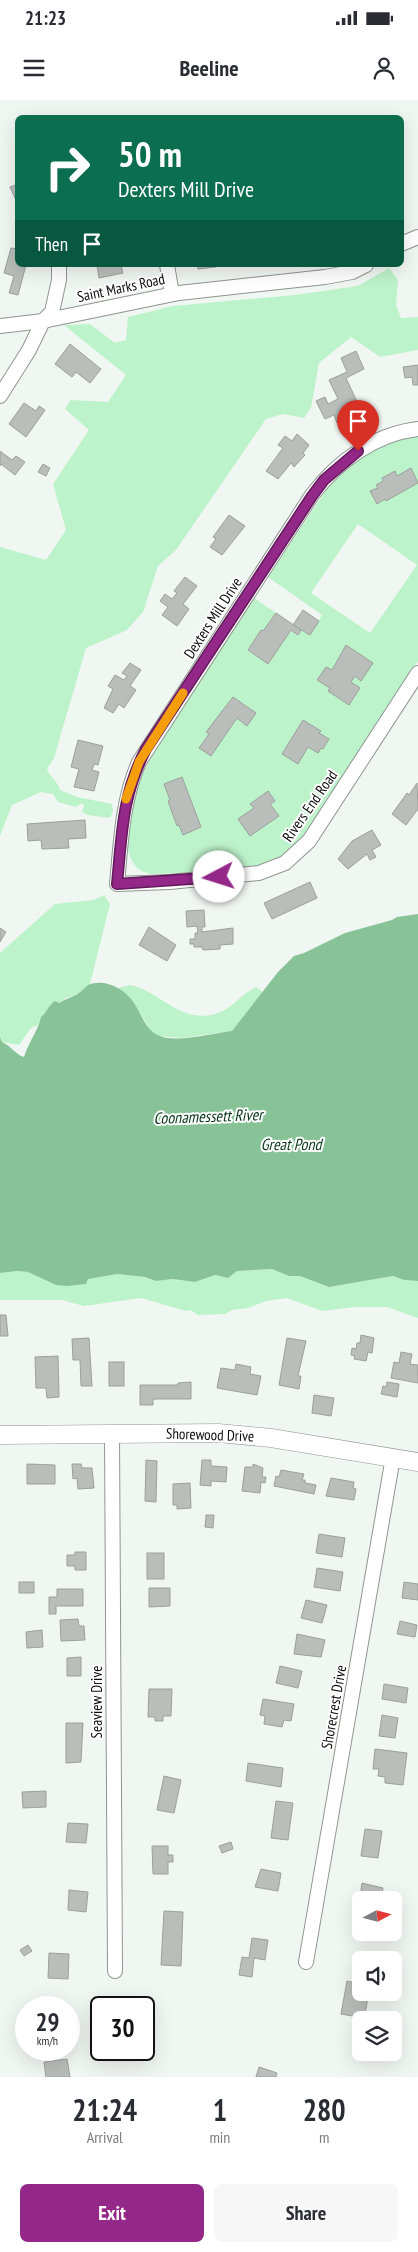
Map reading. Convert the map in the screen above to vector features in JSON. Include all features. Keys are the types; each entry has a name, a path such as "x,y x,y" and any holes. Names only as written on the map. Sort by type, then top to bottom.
{"street":[{"path":"404,243 418,237"},
{"path":"0,396 29,350 42,321 52,312 59,280 59,267"},
{"path":"167,267 172,294"},
{"name":"Saint Marks Road","path":"0,326 42,321 172,294 325,277 352,272 362,267"},
{"name":"Dexters Mill Drive","path":"117,884 123,812 130,784 139,762 312,496 324,480 358,451 394,433 418,429"},
{"name":"Rivers End Road","path":"117,884 170,882 251,874 276,867 291,859 309,841 418,673"},
{"name":"Seaview Drive","path":"112,1433 115,1971"},
{"name":"Shorewood Drive","path":"0,1435 218,1434 271,1438 418,1462"},
{"name":"Shorecrest Drive","path":"306,1962 393,1457"}],"shaded area":[{"path":"389,268 398,280 396,305 401,318 418,317 418,350 380,357 351,337 319,363 311,408 304,418 283,414 266,419 176,550 158,566 143,612 127,630 86,648 54,758 47,769 60,790 77,797 112,804 113,811 110,818 88,815 82,812 84,806 82,803 76,807 58,802 53,794 41,792 12,805 0,836 0,547 46,560 66,530 53,484 89,430 65,409 71,400 108,402 126,375 64,325 90,324 115,343 126,340 128,317 173,306 295,295 358,286"},
{"path":"418,436 418,661 313,824 290,853 265,866 229,871 152,874 139,869 131,860 128,847 129,816 137,786 162,740 254,598 276,613 263,631 261,630 248,650 268,664 291,630 298,635 301,630 310,635 322,615 268,577 331,483 359,458 382,446","holes":["358,524 417,565 370,633 311,593"]},
{"path":"104,895 110,904 90,984 74,996 65,998 59,1003 51,1004 41,1017 40,1024 31,1028 19,1045 2,1042 0,1037 0,953 55,904 93,900"},
{"path":"130,985 141,988 182,1011 193,1015 205,1016 223,1011 256,987 263,992 232,1031 181,1038 159,1036 151,1032 133,1001 118,988"},
{"path":"272,1269 289,1276 300,1276 329,1287 393,1276 404,1280 418,1281 418,1318 387,1307 354,1307 322,1311 287,1298 266,1301 248,1308 232,1310 225,1314 198,1315 191,1310 186,1311 141,1298 84,1306 62,1300 0,1300 0,1273 17,1271 28,1272 52,1283 118,1274 145,1277 156,1281 173,1279 195,1282 215,1275 228,1278 237,1271"}],"water":[{"name":"Great Pond","path":"418,914 418,1281 404,1280 393,1276 329,1287 300,1276 289,1276 272,1269 237,1271 228,1278 215,1275 195,1282 173,1279 156,1281 145,1277 117,1274 88,1279 86,1284 67,1286 56,1285 28,1272 0,1273 0,1037 2,1042 24,1057 41,1017 49,1007 55,1001 59,1003 94,983 113,985 124,992 135,1005 150,1030 160,1036 185,1038 232,1031 278,972 294,956 345,933 397,917"}],"building":[{"path":"15,185 15,198 10,187"},
{"path":"11,248 15,249 15,267 25,267 18,295 9,293 14,276 4,273"},
{"path":"97,267 122,267 123,273 99,278"},
{"path":"198,267 216,267 198,269"},
{"path":"70,344 101,369 90,383 76,372 72,377 55,364"},
{"path":"356,351 364,369 346,378 359,406 352,410 354,415 337,423 334,415 325,419 316,401 325,397 328,404 338,399 329,380 347,372 341,358"},
{"path":"418,365 418,385 413,385 412,377 405,378 403,367"},
{"path":"24,403 36,411 39,406 45,410 26,437 9,424"},
{"path":"297,434 309,445 303,453 305,455 294,467 291,463 278,479 266,471 283,448 278,445 285,436 292,441"},
{"path":"0,451 12,460 16,456 25,462 15,475 1,464 0,466"},
{"path":"43,464 50,468 46,476 38,472"},
{"path":"411,468 418,483 377,504 370,491 378,488 376,485 383,481 382,478 395,471 397,476"},
{"path":"229,515 245,526 222,555 210,547 216,539 213,537"},
{"path":"185,577 197,586 183,604 189,609 177,626 162,615 168,607 160,601 165,594 172,599 177,593 174,591"},
{"path":"303,610 319,621 310,635 293,625"},
{"path":"276,613 301,630 298,635 291,630 268,664 248,650 261,630 263,631"},
{"path":"346,645 373,663 361,681 355,676 351,682 360,688 349,705 328,691 330,688 317,680 326,667 332,670"},
{"path":"130,663 141,670 130,686 136,690 124,708 119,704 113,713 104,708 113,689 108,686 115,675 124,680 127,676 122,673"},
{"path":"233,697 256,713 247,726 237,718 211,756 199,748 209,734 206,732"},
{"path":"303,720 321,731 319,733 329,739 318,753 308,747 298,764 282,754"},
{"path":"78,740 103,746 98,765 94,764 92,770 99,772 94,791 74,787 79,769 71,767"},
{"path":"182,777 201,827 183,835 179,825 177,826 164,784"},
{"path":"417,783 418,809 406,825 392,814 407,793 409,795"},
{"path":"268,791 275,801 270,804 279,816 250,836 238,819 254,808 250,804"},
{"path":"85,820 86,838 68,839 69,848 42,849 41,840 28,841 27,824"},
{"path":"372,830 381,845 372,850 376,857 370,860 367,854 348,869 338,859 352,841"},
{"path":"310,882 317,898 272,919 264,903"},
{"path":"204,910 205,927 202,927 202,932 233,928 233,944 220,945 220,949 203,950 202,947 194,947 194,944 190,944 190,939 195,939 195,933 198,933 197,926 187,927 186,911"},
{"path":"149,927 176,945 167,961 139,945"},
{"path":"0,928 6,932 0,942"},
{"path":"0,1315 6,1315 8,1336 0,1336"},
{"path":"361,1335 374,1338 372,1353 368,1352 366,1361 354,1359 355,1356 351,1355 352,1348 356,1349 357,1343 360,1343"},
{"path":"89,1338 92,1386 81,1386 80,1360 73,1360 72,1339"},
{"path":"287,1338 306,1341 298,1376 301,1376 299,1389 279,1385"},
{"path":"401,1352 412,1354 410,1364 418,1365 418,1383 391,1378 394,1362 399,1363"},
{"path":"58,1356 59,1397 47,1398 46,1388 36,1388 35,1357"},
{"path":"109,1362 124,1362 124,1386 109,1386"},
{"path":"236,1364 251,1367 250,1374 261,1376 257,1395 217,1388 221,1368 235,1370"},
{"path":"191,1382 191,1399 153,1399 153,1405 140,1405 140,1385 178,1385 178,1383"},
{"path":"387,1382 399,1384 397,1397 381,1394 383,1386 386,1387"},
{"path":"314,1395 334,1398 331,1416 312,1413"},
{"path":"146,1460 157,1461 156,1502 145,1501"},
{"path":"202,1460 211,1460 211,1466 227,1467 226,1482 211,1481 211,1486 200,1485"},
{"path":"27,1464 55,1465 55,1484 27,1484"},
{"path":"72,1464 81,1464 82,1468 92,1468 94,1488 78,1489 77,1478 73,1479"},
{"path":"253,1464 263,1468 262,1477 266,1477 265,1483 261,1482 260,1493 242,1491 245,1467 253,1467"},
{"path":"281,1470 304,1474 302,1480 305,1480 305,1483 316,1485 314,1494 274,1486 276,1476 279,1477"},
{"path":"331,1478 354,1482 353,1488 356,1489 354,1500 326,1496"},
{"path":"190,1483 191,1508 177,1509 177,1505 173,1505 173,1484"},
{"path":"206,1515 214,1515 213,1528 205,1527"},
{"path":"319,1534 345,1538 342,1557 316,1553"},
{"path":"75,1552 86,1552 86,1570 75,1570 75,1566 67,1566 67,1555 75,1555"},
{"path":"147,1553 164,1553 164,1579 147,1579"},
{"path":"317,1568 343,1572 340,1591 314,1587"},
{"path":"19,1582 34,1582 34,1593 19,1593"},
{"path":"404,1582 418,1584 418,1600 402,1598"},
{"path":"149,1588 170,1588 170,1606 149,1607"},
{"path":"57,1589 83,1589 83,1606 56,1606 56,1614 49,1614 49,1597 57,1597"},
{"path":"306,1600 327,1605 322,1623 301,1618"},
{"path":"78,1619 79,1626 84,1626 85,1640 61,1641 60,1620"},
{"path":"400,1621 417,1625 415,1637 397,1634"},
{"path":"42,1630 43,1647 27,1648 26,1632"},
{"path":"297,1634 325,1640 321,1657 294,1654"},
{"path":"81,1657 81,1676 67,1676 67,1658"},
{"path":"280,1666 302,1671 298,1688 276,1683"},
{"path":"384,1684 408,1688 406,1703 382,1699"},
{"path":"149,1689 172,1689 171,1716 163,1716 163,1721 155,1721 155,1717 148,1717"},
{"path":"263,1699 294,1704 291,1721 284,1720 282,1727 264,1724 265,1716 260,1715"},
{"path":"382,1715 398,1718 395,1738 379,1736"},
{"path":"66,1723 83,1723 81,1762 66,1763"},
{"path":"375,1749 407,1753 403,1785 385,1783 385,1777 378,1776 379,1769 373,1769"},
{"path":"248,1763 283,1768 281,1787 246,1781"},
{"path":"164,1776 181,1780 174,1813 157,1810"},
{"path":"46,1791 46,1807 23,1808 22,1792"},
{"path":"276,1801 293,1803 288,1840 271,1838"},
{"path":"68,1823 88,1824 86,1843 66,1842"},
{"path":"365,1829 382,1831 378,1858 361,1856"},
{"path":"231,1842 233,1849 222,1853 219,1846"},
{"path":"152,1846 168,1846 168,1855 173,1855 173,1862 168,1862 168,1874 153,1874"},
{"path":"261,1869 281,1873 278,1891 255,1887"},
{"path":"362,1883 383,1888 382,1891 361,1891"},
{"path":"69,1890 88,1892 86,1912 68,1910"},
{"path":"164,1911 183,1912 181,1966 161,1965"},
{"path":"252,1938 268,1940 265,1960 254,1958 252,1977 239,1975 242,1957 249,1958"},
{"path":"28,1945 32,1951 24,1956 20,1950"},
{"path":"49,1953 69,1954 68,1979 48,1978"},
{"path":"347,1981 352,1982 352,2001 367,2001 365,2011 352,2011 352,2016 341,2014"},
{"path":"67,2061 70,2077 46,2077 44,2062"},
{"path":"259,2067 277,2073 276,2077 256,2077"}],"slow traffic":[{"path":"126,799 139,762 183,693"}],"route":[{"path":"219,877 170,882 117,884 123,812 130,784 146,749 312,496 324,480 358,451"}],"water label":[{"name":"Coonamessett River","path":"208,1116"}]}
